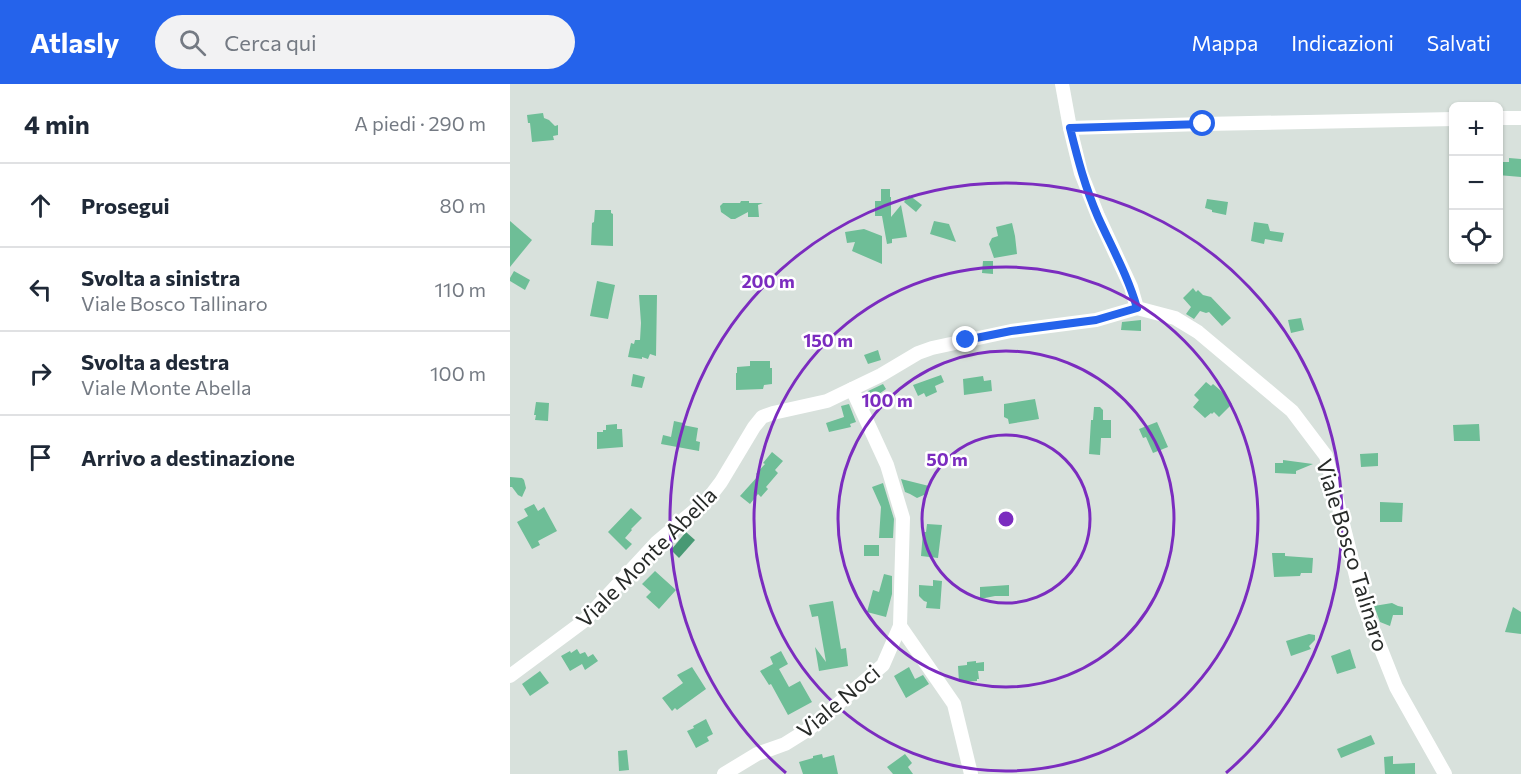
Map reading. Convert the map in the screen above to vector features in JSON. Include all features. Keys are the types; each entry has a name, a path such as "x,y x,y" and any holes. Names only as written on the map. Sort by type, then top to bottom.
{"street":[{"path":"1062,84 1081,173 1131,287 1137,308"},
{"path":"1503,118 1521,118"},
{"path":"1070,128 1449,119"},
{"name":"Viale Monte Abella","path":"510,676 584,621 657,542 708,499 762,417 827,401 880,375 904,360 932,348 1011,331 1096,320 1137,308"},
{"name":"Viale Bosco Talinaro","path":"1137,308 1175,318 1198,332 1292,411 1326,456 1363,604 1396,687 1445,774"},
{"path":"852,389 887,465 903,518 900,626 954,704 971,774"},
{"name":"Viale Noci","path":"724,774 757,754 785,744 809,729 883,665 900,626"}],"shaded area":[{"path":"686,532 695,540 679,558 671,550"}],"building":[{"path":"543,113 544,118 555,126 558,125 558,135 553,136 554,140 532,142 527,115"},
{"path":"1509,158 1521,159 1521,177 1503,175 1503,162 1509,162"},
{"path":"881,189 890,189 891,217 901,205 907,237 892,239 892,243 887,244 882,216 875,216 875,201 881,201"},
{"path":"909,195 922,205 916,212 904,202"},
{"path":"1207,199 1228,202 1226,215 1205,208"},
{"path":"741,201 763,203 758,205 759,217 748,217 748,212 731,219 721,212 720,206 723,203 740,203"},
{"path":"595,210 611,210 613,214 613,246 591,245"},
{"path":"510,221 532,240 510,267"},
{"path":"934,221 949,224 956,242 930,234"},
{"path":"1254,222 1268,224 1270,231 1284,233 1282,242 1265,239 1264,244 1251,241"},
{"path":"1012,223 1017,254 994,258 989,244 992,238 998,236 996,227"},
{"path":"864,229 882,236 882,264 852,251 855,242 847,243 845,232"},
{"path":"983,261 993,261 993,274 982,273"},
{"path":"514,271 530,280 525,290 510,281"},
{"path":"597,281 615,285 608,319 590,316"},
{"path":"1193,288 1196,292 1198,290 1203,295 1211,297 1231,318 1222,326 1209,312 1200,311 1194,319 1186,314 1191,307 1183,298"},
{"path":"639,295 657,295 656,356 650,354 648,359 628,357 631,343 634,344 635,340 640,340"},
{"path":"1301,318 1304,330 1291,333 1288,320"},
{"path":"1141,320 1141,331 1121,330 1122,322"},
{"path":"878,350 881,360 868,364 864,355"},
{"path":"750,361 770,361 772,384 764,385 763,389 736,390 737,367 750,366"},
{"path":"633,374 645,377 642,388 631,386"},
{"path":"941,375 944,382 935,386 937,392 926,397 924,393 918,396 913,385"},
{"path":"983,376 984,381 991,380 992,391 964,395 963,379"},
{"path":"1206,382 1211,386 1213,384 1227,396 1226,398 1232,404 1219,417 1214,412 1205,418 1193,407 1199,400 1194,395"},
{"path":"883,384 886,389 879,394 878,398 868,403 864,393"},
{"path":"1035,399 1039,419 1009,424 1008,419 1004,417 1004,404"},
{"path":"536,402 549,403 548,421 535,420"},
{"path":"849,404 856,422 850,424 851,427 829,432 826,423 844,417 841,406"},
{"path":"1094,407 1100,407 1103,410 1103,420 1111,420 1111,438 1101,438 1100,455 1089,454"},
{"path":"674,421 698,428 696,441 700,442 699,451 661,444 663,435 671,437"},
{"path":"1157,422 1168,447 1153,453 1146,437 1143,438 1139,429"},
{"path":"617,424 617,429 622,429 623,447 597,449 597,432 606,430 606,425"},
{"path":"1479,424 1480,441 1454,441 1453,425"},
{"path":"772,452 783,461 775,470 778,473 761,497 758,494 750,504 740,496 758,476 756,474"},
{"path":"1378,453 1378,466 1361,467 1360,454"},
{"path":"1283,460 1313,464 1296,471 1296,474 1275,473 1275,463 1283,463"},
{"path":"510,477 524,480 526,488 522,497 510,487"},
{"path":"901,479 929,486 927,495 917,498 905,492"},
{"path":"883,483 894,519 893,538 879,538 881,507 872,487"},
{"path":"1380,502 1403,503 1402,522 1380,522"},
{"path":"534,504 538,511 544,507 557,531 538,541 540,545 532,549 517,522 528,516 524,509"},
{"path":"631,508 642,518 625,538 632,544 626,550 608,532"},
{"path":"927,524 942,525 938,558 921,556 923,532 926,532"},
{"path":"864,545 879,545 879,556 864,556"},
{"path":"1272,553 1313,558 1312,573 1274,577"},
{"path":"655,571 676,590 659,609 646,597 651,592 642,584"},
{"path":"884,574 892,576 892,594 886,617 867,612 873,590 879,592"},
{"path":"933,580 942,581 940,609 926,608 927,602 919,596 919,585 933,586"},
{"path":"1009,585 1009,596 980,599 980,587"},
{"path":"833,601 841,649 846,648 848,666 819,671 815,647 826,662 818,616 812,617 809,605"},
{"path":"1392,603 1403,607 1403,615 1393,615 1390,626 1380,622 1374,606"},
{"path":"1513,607 1521,612 1521,634 1505,632"},
{"path":"1309,634 1315,635 1315,640 1309,646 1311,649 1291,656 1286,641"},
{"path":"577,649 580,654 585,652 588,657 593,654 598,661 585,670 582,664 570,671 561,656"},
{"path":"1350,649 1356,668 1337,674 1331,656"},
{"path":"781,651 788,664 779,669 789,687 800,681 812,702 788,715 771,684 769,685 760,671 773,664 770,657"},
{"path":"976,661 976,663 984,662 984,671 978,671 979,679 959,682 958,666"},
{"path":"692,667 706,689 677,710 675,708 672,711 662,698 683,683 677,675"},
{"path":"909,667 915,679 923,675 929,684 906,698 894,676"},
{"path":"540,671 549,683 530,696 522,684"},
{"path":"706,719 713,734 707,737 709,741 696,748 687,731"},
{"path":"1371,735 1375,744 1341,758 1337,749"},
{"path":"627,750 629,770 619,771 618,751"},
{"path":"822,754 823,758 834,755 838,774 803,774 799,762"},
{"path":"905,754 912,763 908,767 913,774 893,774 887,767"},
{"path":"1393,756 1393,764 1415,763 1415,774 1385,774 1384,757"}],"route":[{"path":"966,340 1011,331 1096,320 1137,308 1131,287 1081,173 1070,128 1203,124"}]}
